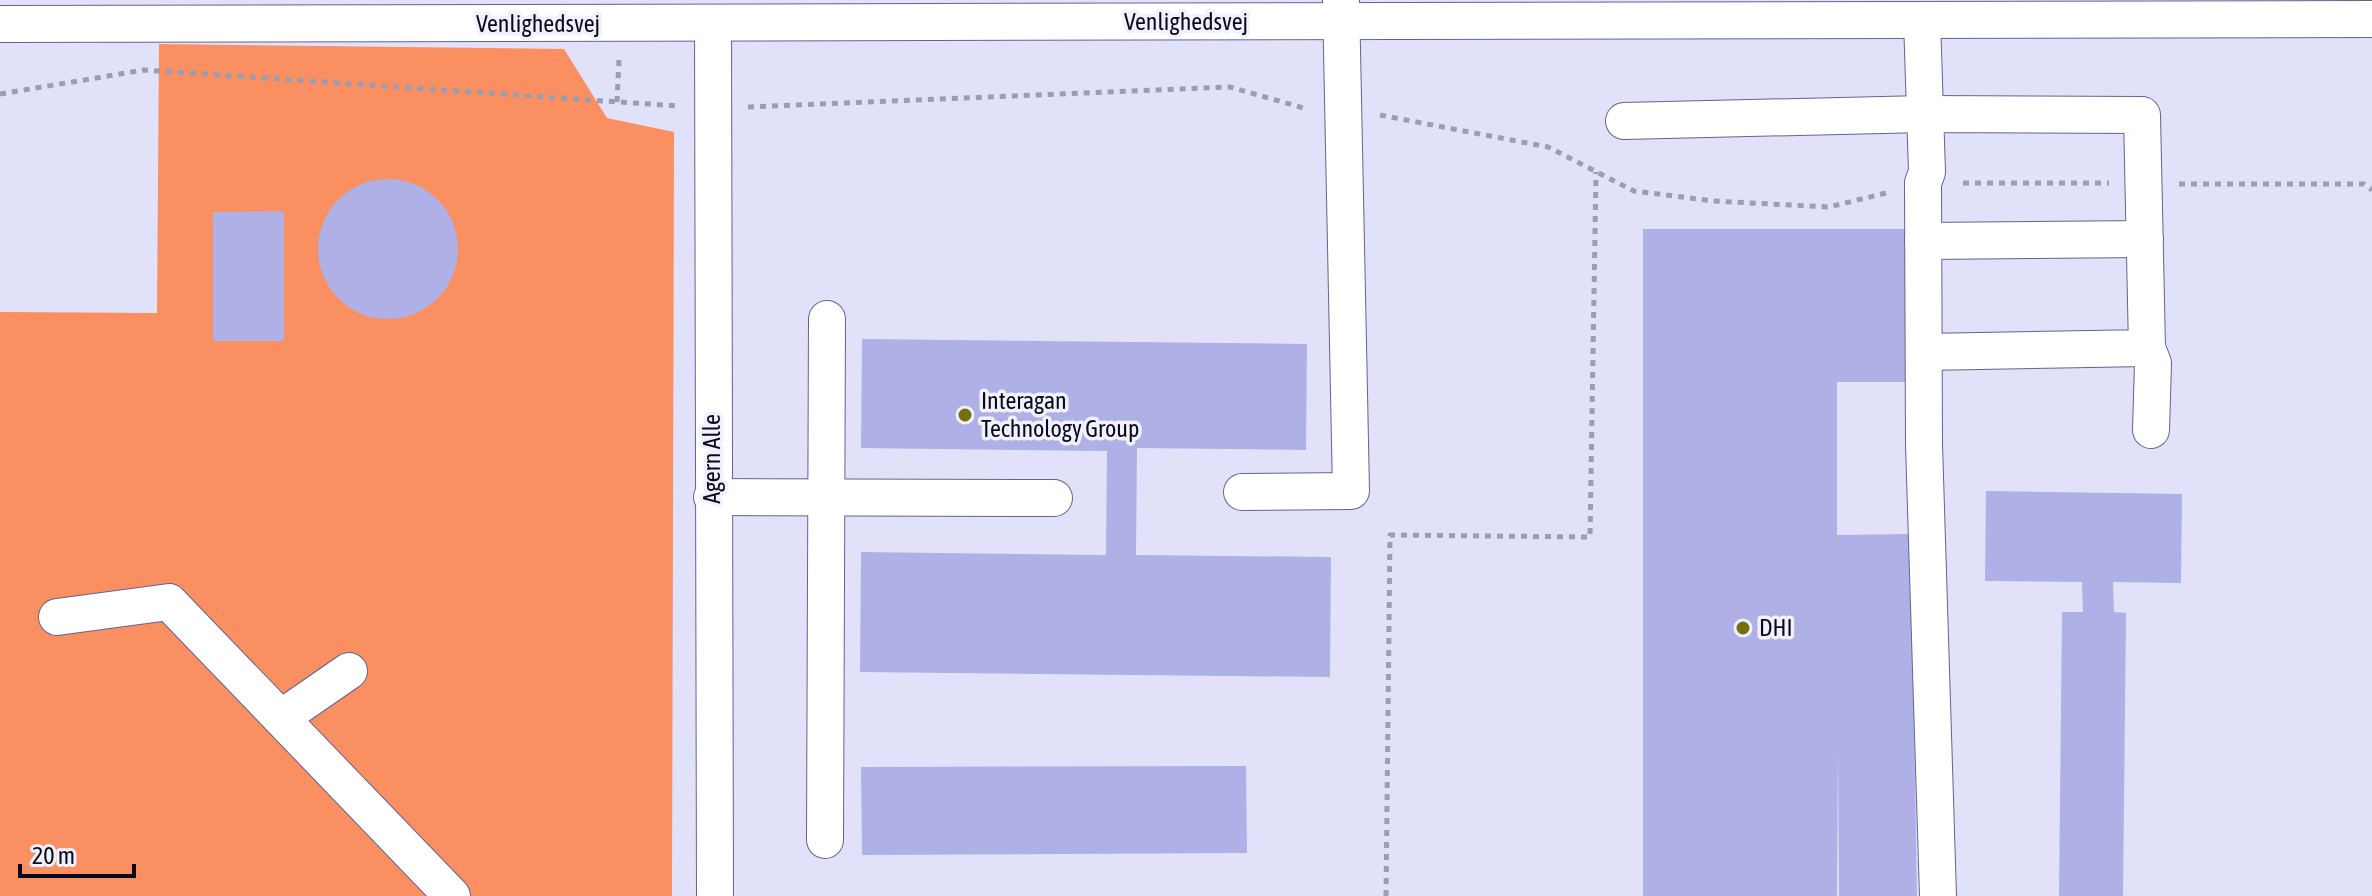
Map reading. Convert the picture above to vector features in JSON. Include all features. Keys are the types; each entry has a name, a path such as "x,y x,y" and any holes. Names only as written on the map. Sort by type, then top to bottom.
{"street":[{"name":"Venlighedsvej","path":"0,24 713,23 1341,11 1943,13 2372,19"},
{"path":"1242,492 1351,491 1341,11"},
{"path":"1938,896 1924,352 1923,183 1927,172 1924,114 1943,13"},
{"name":"Agern Alle","path":"713,23 716,109 712,497 715,896"},
{"path":"1624,121 1924,114 2142,115 2147,348 2153,363 2151,430"},
{"path":"1923,241 2145,239"},
{"path":"825,840 827,319"},
{"path":"1924,352 2147,348"},
{"path":"712,497 1054,498"},
{"path":"57,617 169,602 452,896"},
{"path":"281,718 349,671"}],"path":[{"path":"0,94 144,70 716,109 1230,87 1289,106 1400,116 1548,147 1634,191 1713,201 1829,207 1923,183 2364,184 2372,190"},
{"path":"1386,896 1390,535 1590,537 1596,172"}],"shaded area":[{"path":"159,44 564,49 607,118 674,132 672,896 0,896 0,312 157,313"}],"building":[{"path":"388,179 415,184 438,199 453,222 458,249 453,276 438,299 415,314 388,319 361,314 338,299 323,276 318,249 323,222 338,199 361,184"},
{"path":"284,211 284,341 213,341 213,212"},
{"path":"1643,229 1909,229 1909,382 1837,382 1837,535 1911,534 1917,896 1839,896 1838,745 1837,896 1643,896"},
{"path":"862,339 1307,344 1306,450 1137,448 1136,555 1331,557 1330,677 860,672 861,552 1106,555 1107,451 861,448"},
{"path":"1986,491 2182,494 2181,583 2113,582 2114,612 2126,613 2123,896 2059,896 2062,612 2083,612 2082,582 1985,581"},
{"path":"1246,766 1247,853 862,855 861,767"}],"place":[{"name":"Interagan Technology Group","path":"965,415"},
{"name":"DHI","path":"1743,628"}]}
